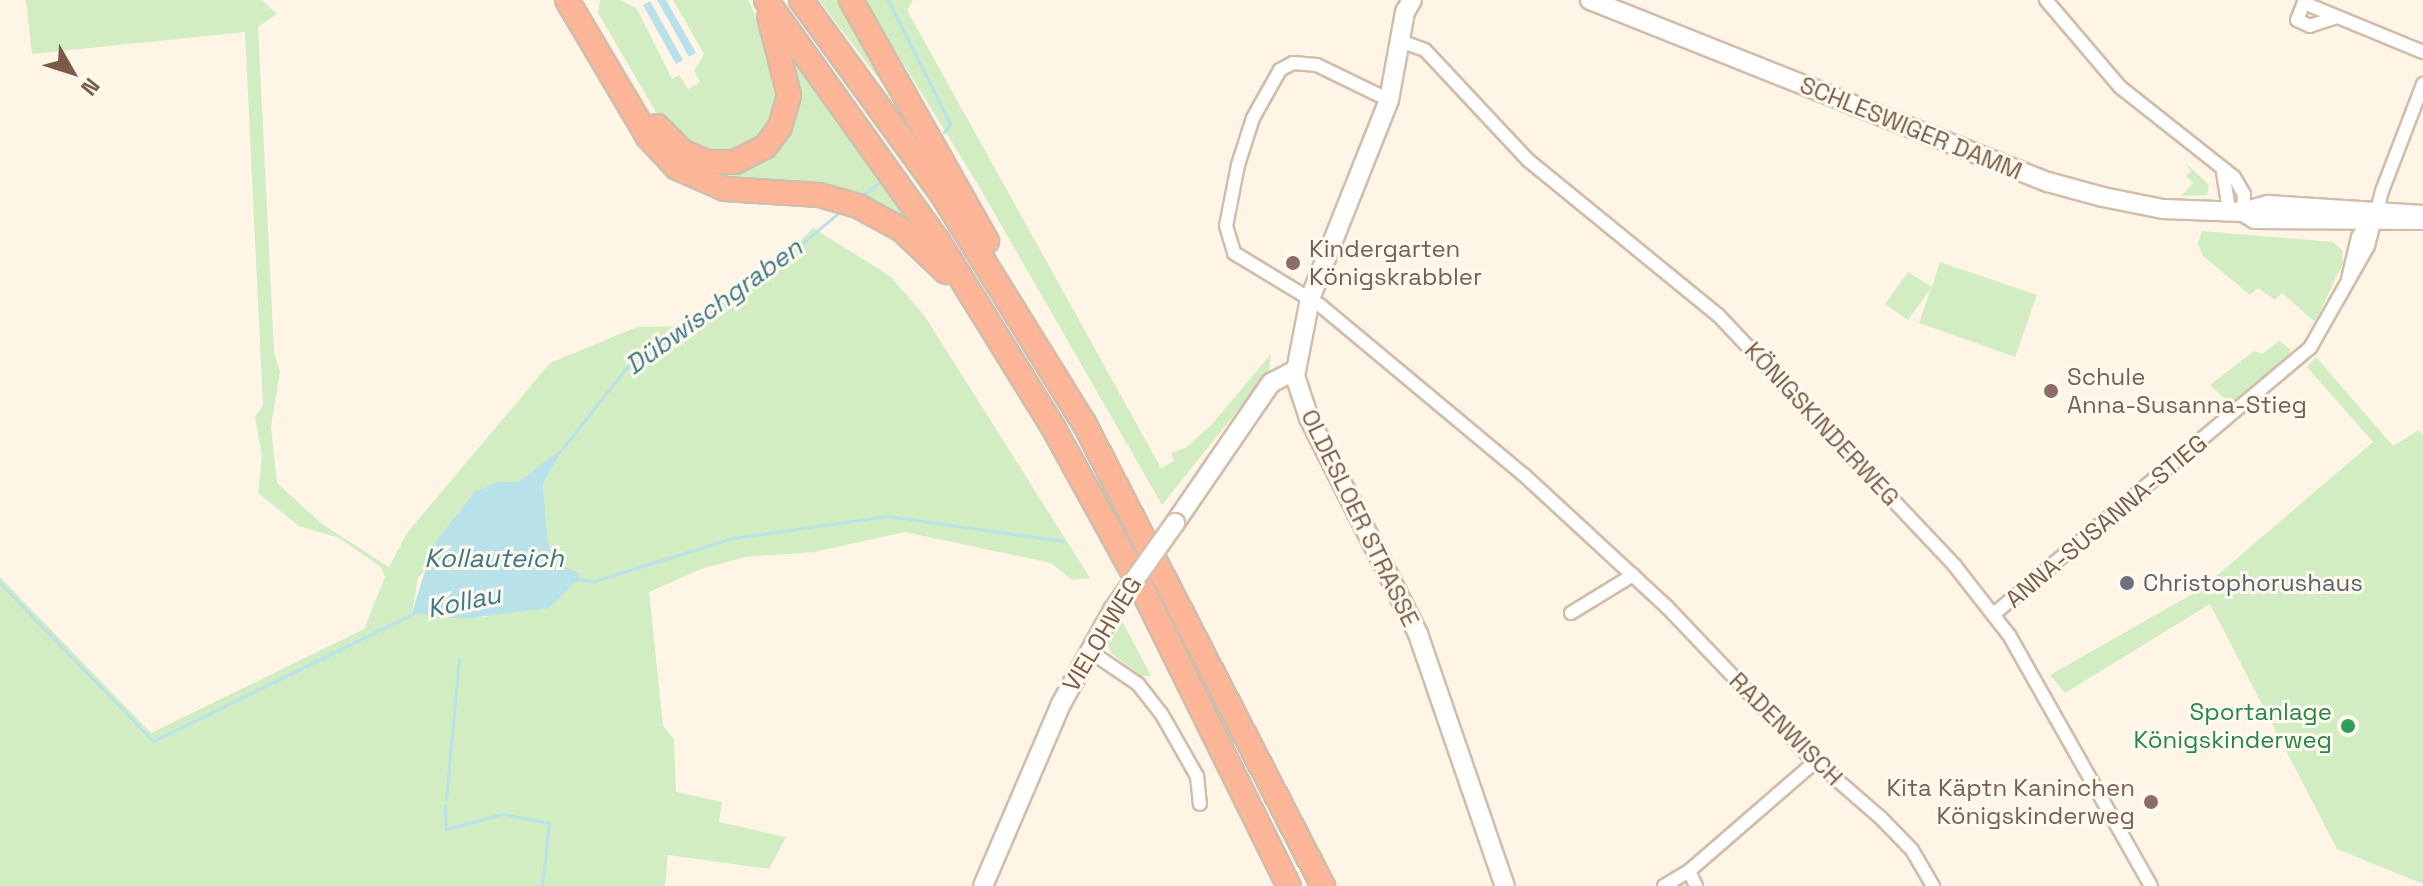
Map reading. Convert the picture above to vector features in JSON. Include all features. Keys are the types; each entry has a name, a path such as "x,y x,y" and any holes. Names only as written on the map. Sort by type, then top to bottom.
{"highway":[{"path":"567,0 648,137 677,168 725,189 819,195 866,209 912,238 981,307"},
{"path":"584,0 663,133 683,152 717,164 758,152 775,135 786,112 785,63 764,0"},
{"path":"764,0 887,166 981,307 1142,589 1289,885"},
{"path":"801,0 908,145 1011,301 1147,538 1319,880"},
{"path":"851,0 960,189 1011,301"}],"main road":[{"name":"SCHLESWIGER DAMM","path":"1590,0 2048,182 2143,206 2236,211 2255,219 2423,218"},
{"path":"1296,378 1310,299 1389,100 1403,42 1403,4"},
{"name":"VIELOHWEG","path":"983,886 1088,650 1278,377 1296,378"},
{"name":"OLDESLOER STRASSE","path":"1296,378 1418,634 1505,886"}],"street":[{"path":"2046,0 2120,87 2223,172 2234,177 2244,194 2236,211"},
{"path":"2337,17 2423,52"},
{"name":"KÖNIGSKINDERWEG","path":"1403,42 1425,50 1529,161 1718,315 1995,613 2151,886"},
{"name":"RADENWISCH","path":"1389,100 1317,65 1293,63 1274,76 1253,118 1227,214 1228,240 1238,256 1310,299 1420,385 1633,575 1772,718 1912,850 1933,886"},
{"name":"ANNA-SUSANNA-STIEG","path":"1995,613 2302,357 2346,291 2423,84"},
{"path":"1571,613 1633,575"},
{"path":"1088,650 1138,684 1161,713 1197,776 1200,804"},
{"path":"1664,886 1689,871 1816,761"},
{"path":"1689,871 1696,886"}],"green space":[{"path":"26,0 262,0 277,14 258,27 274,352 280,371 271,427 277,483 322,524 389,567 407,533 550,363 637,327 684,326 755,286 813,228 890,276 924,315 1090,578 1072,580 1051,563 905,532 814,552 745,557 701,569 649,592 663,726 674,739 676,792 722,802 719,822 786,837 769,869 668,855 665,886 0,886 0,577 151,733 364,629 385,577 381,567 339,538 299,526 258,493 262,456 255,417 263,406 245,32 32,54","holes":["561,450 543,484 548,542 555,562 579,573 486,617 412,613 418,578 497,482 518,482"]},
{"path":"600,0 621,0 637,9 672,79 679,75 688,89 700,82 694,71 704,54 673,0 748,0 781,68 776,114 761,139 732,154 696,151 660,119 598,13"},
{"path":"819,0 841,0 906,115"},
{"path":"864,0 913,0 907,10 1161,468 1174,461 1171,453 1187,447 1212,424 1271,354 1269,371 1162,505 977,183"},
{"path":"785,45 924,241 907,227 743,186 718,175 760,164 790,131 797,106"},
{"path":"2186,163 2209,185 2207,195 2181,196 2193,183 2186,176 2191,171"},
{"path":"2202,231 2333,242 2342,250 2343,263 2315,322 2282,293 2275,300 2258,288 2250,295 2203,256 2198,243"},
{"path":"1940,262 2037,295 2015,357 1919,323 1931,288 1908,320 1885,304 1908,272 1932,287"},
{"path":"2279,341 2291,350 2286,360 2232,406 2210,385 2254,351 2262,354"},
{"name":"Sportanlage Königskinderweg","path":"2316,357 2393,446 2419,430 2423,436 2423,884 2337,849 2210,604 2065,693 2050,675 2201,589 2373,442 2307,367"},
{"path":"1120,617 1151,676 1141,676 1111,653 1106,640"}],"water":[{"path":"657,0 666,0 696,53 689,57"},
{"path":"650,1 683,60 676,64 643,5"},
{"name":"Kollauteich","path":"563,448 543,484 548,542 555,562 579,573 579,578 550,608 462,619 412,613 433,545 475,492 497,482 518,482"}],"waterway":[{"name":"Dübwischgraben","path":"888,0 950,124 944,132"},
{"name":"Dübwischgraben","path":"861,196 880,182"},
{"name":"Dübwischgraben","path":"563,448 626,368 754,284 842,210"},
{"name":"Kollau","path":"576,579 594,581 733,538 888,516 1062,541"},
{"name":"Kollau","path":"0,583 153,741 416,612"},
{"path":"446,799 459,660"},
{"path":"445,806 446,829 503,814 549,823 542,886"}],"place":[{"name":"Kindergarten Königskrabbler","path":"1293,263"},
{"name":"Schule Anna-Susanna-Stieg","path":"2051,391"},
{"name":"Christophorushaus","path":"2127,583"},
{"name":"Sportanlage Königskinderweg","path":"2348,726"},
{"name":"Kita Käptn Kaninchen Königskinderweg","path":"2151,802"}]}
